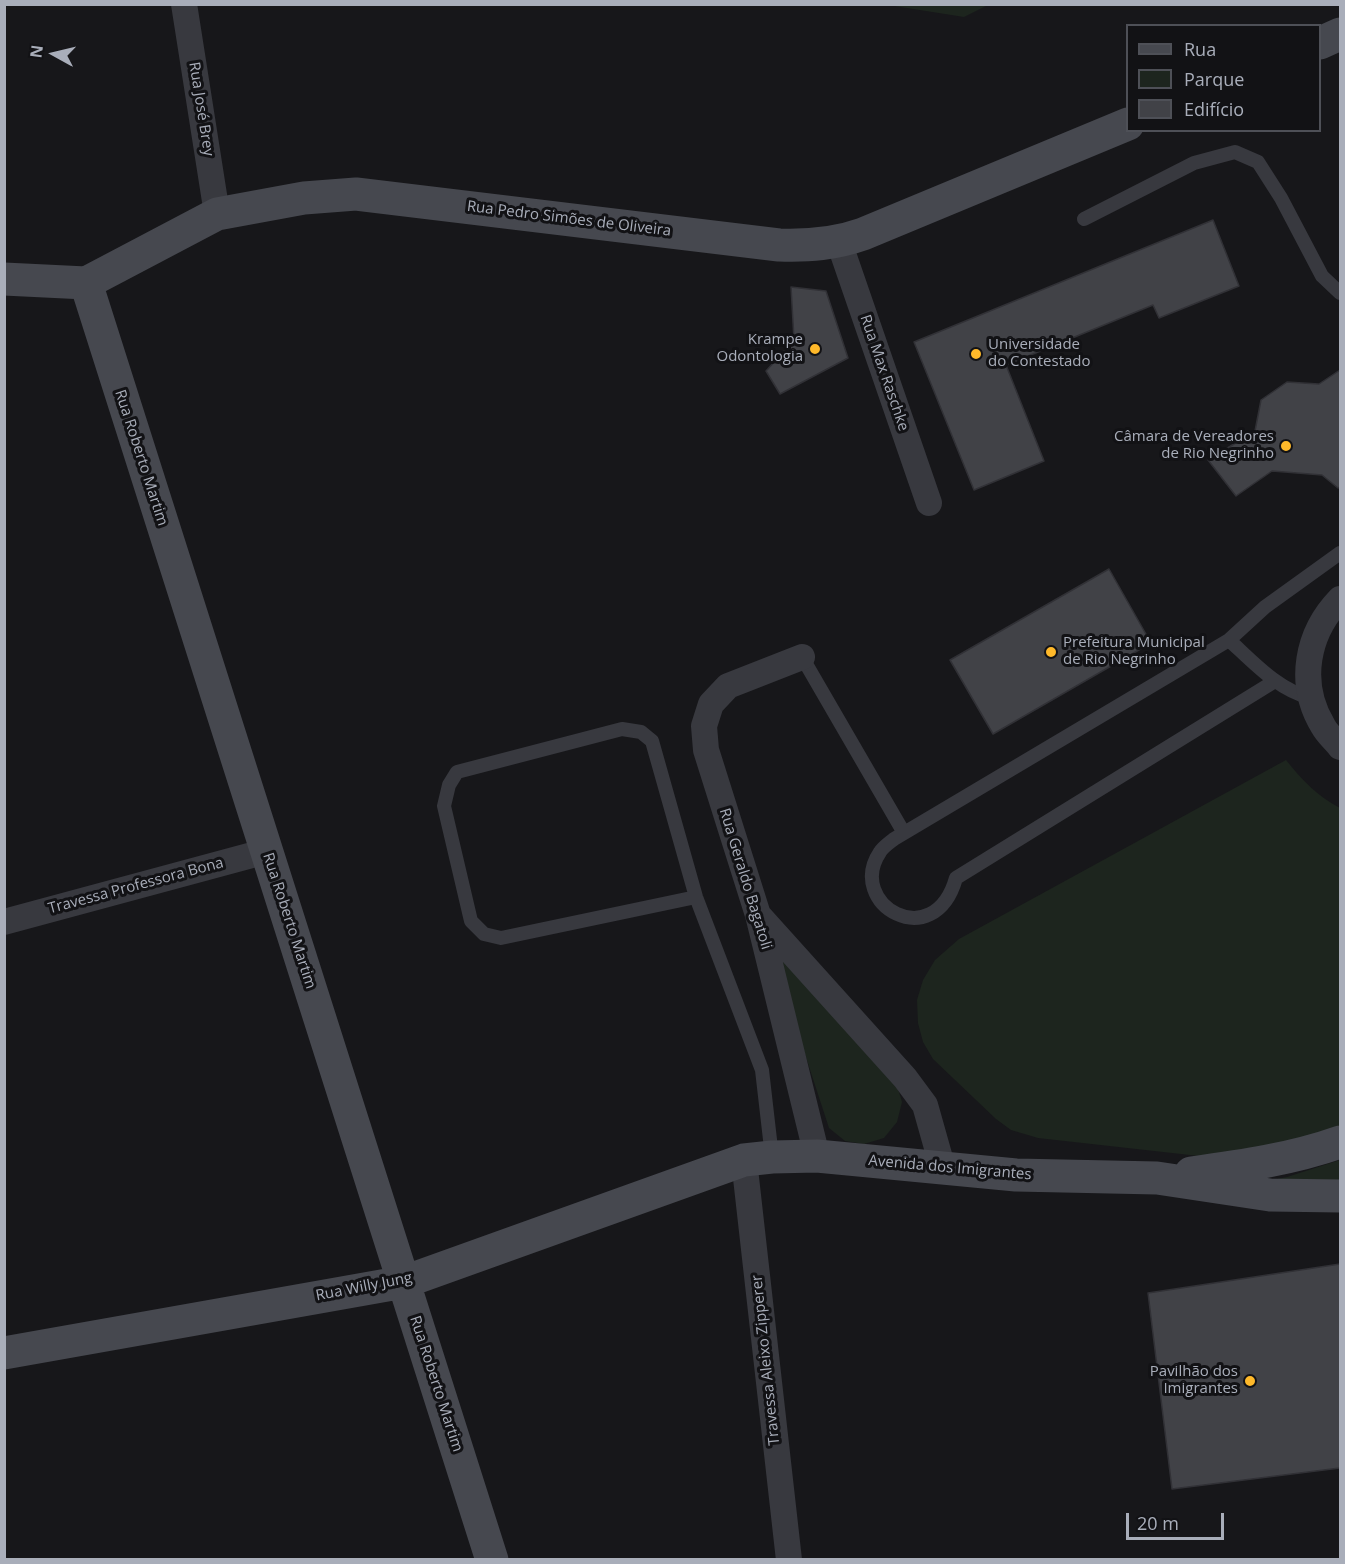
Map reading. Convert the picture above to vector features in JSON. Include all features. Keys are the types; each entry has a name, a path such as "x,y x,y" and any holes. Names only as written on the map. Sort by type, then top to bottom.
{"main road":[{"path":"1321,43 1341,34"},
{"name":"Rua Pedro Simões de Oliveira","path":"86,283 217,214 304,198 356,194 779,245 810,246 839,242 1126,125"},
{"path":"4,279 86,283"},
{"name":"Rua Roberto Martim","path":"86,283 492,1560"},
{"name":"Avenida dos Imigrantes","path":"1157,1178 1260,1163 1318,1150 1341,1142"},
{"name":"Avenida dos Imigrantes","path":"758,1158 817,1156 1016,1175 1157,1178 1270,1195 1341,1196"},
{"name":"Rua Willy Jung","path":"4,1353 404,1282 758,1158"}],"street":[{"name":"Rua José Brey","path":"184,4 217,214"},
{"name":"Rua Max Raschke","path":"839,242 929,503"},
{"path":"1341,599 1327,612 1313,639 1308,668 1311,698 1323,726 1341,747"},
{"name":"Rua Geraldo Bagatoli","path":"802,657 728,686 711,704 704,726 706,750 758,915 817,1156"},
{"name":"Travessa Professora Bona","path":"4,922 267,851"},
{"path":"758,915 906,1078 925,1105 943,1169"},
{"name":"Travessa Aleixo Zipperer","path":"758,1158 789,1560"}],"lane":[{"path":"1084,219 1194,163 1235,152 1258,162 1281,198 1322,276 1341,293"},
{"path":"1275,681 956,878 951,894 940,908 925,917 908,918 891,912 879,900 872,884 873,867 880,851 904,833 1229,640 1265,607 1341,553"},
{"path":"1229,640 1275,681 1311,698"},
{"path":"802,657 904,833"},
{"path":"696,897 501,938 484,934 471,921 444,806 449,785 457,772 622,729 641,732 652,741 696,897 762,1070 758,1158"}],"green space":[{"path":"988,4 964,17 888,5"},
{"path":"1286,760 1310,787 1340,808 1340,1125 1260,1151 1199,1156 1038,1138 1011,1130 996,1119 933,1059 923,1042 918,1023 917,1000 923,980 935,960 959,939"},
{"path":"783,958 896,1082 902,1102 897,1122 884,1138 864,1144 845,1141 829,1128 775,962"},
{"path":"1340,1160 1340,1184 1242,1186 1287,1177"}],"building":[{"name":"Universidade do Contestado","path":"1213,220 1239,286 1159,318 1153,305 1006,365 1044,461 974,490 914,342"},
{"name":"Krampe Odontologia","path":"791,287 826,291 848,358 780,394 766,371 794,340"},
{"name":"Câmara de Vereadores de Rio Negrinho","path":"1340,370 1340,487 1338,488 1322,475 1272,471 1236,496 1208,460 1255,431 1261,400 1287,382 1319,384"},
{"name":"Prefeitura Municipal de Rio Negrinho","path":"1109,569 1151,643 993,734 950,660"},
{"name":"Pavilhão dos Imigrantes","path":"1340,1264 1340,1468 1172,1489 1148,1293"}],"place":[{"name":"Krampe Odontologia","path":"815,349"},
{"name":"Universidade do Contestado","path":"976,354"},
{"name":"Câmara de Vereadores de Rio Negrinho","path":"1286,446"},
{"name":"Prefeitura Municipal de Rio Negrinho","path":"1051,652"},
{"name":"Pavilhão dos Imigrantes","path":"1250,1381"}]}
